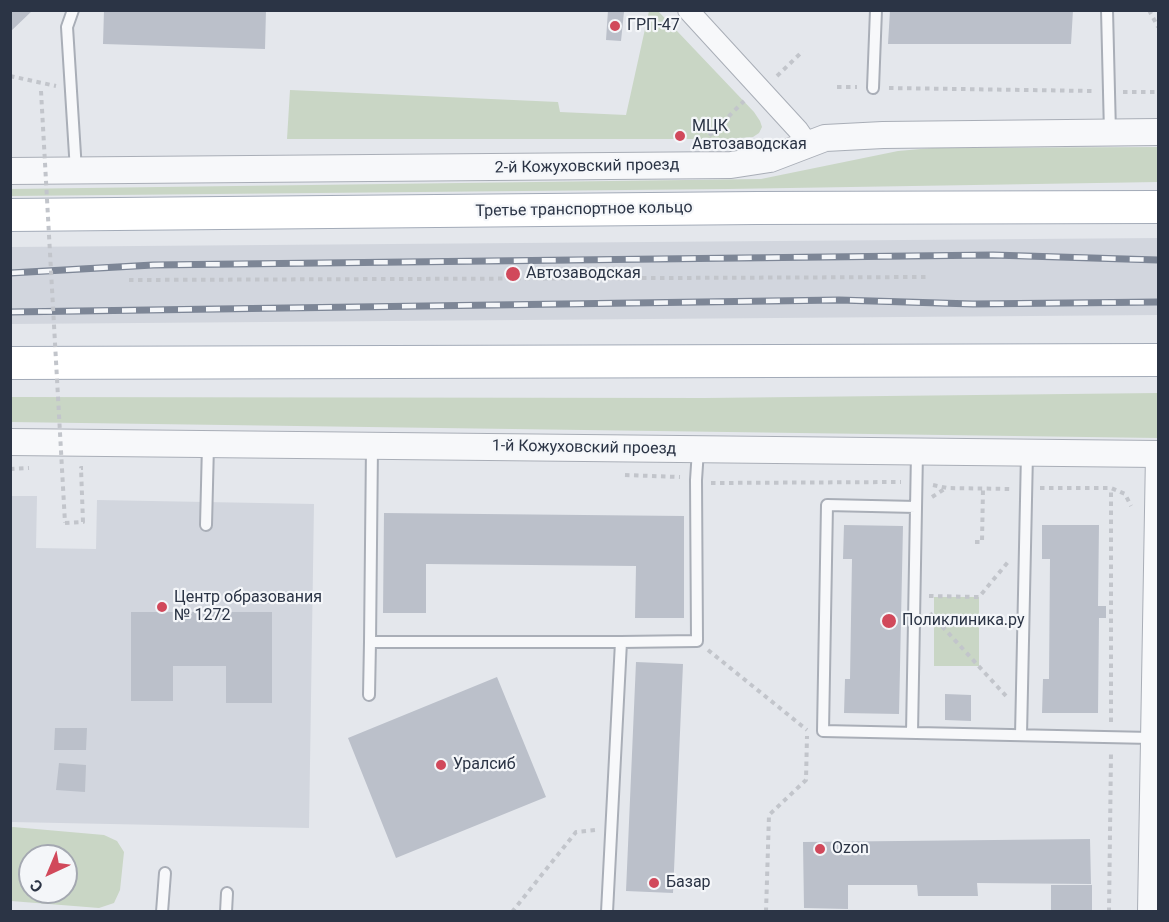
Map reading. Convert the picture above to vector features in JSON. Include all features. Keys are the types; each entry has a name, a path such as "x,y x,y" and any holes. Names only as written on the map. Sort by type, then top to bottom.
{"main road":[{"name":"Третье транспортное кольцо","path":"10,215 746,208 1158,207"},
{"path":"10,363 1158,360"}],"street":[{"path":"688,10 798,130 807,143"},
{"name":"2-й Кожуховский проезд","path":"10,171 731,165 770,159 825,138 883,135 1158,132"},
{"name":"1-й Кожуховский проезд","path":"10,442 1157,454"},
{"path":"1148,912 1157,454"}],"lane":[{"path":"73,10 67,27 76,171"},
{"path":"873,88 876,10"},
{"path":"1107,10 1110,133"},
{"path":"206,525 208,444"},
{"path":"369,695 372,446"},
{"path":"370,642 697,641 696,480 699,450"},
{"path":"912,733 917,452"},
{"path":"1021,735 1027,453"},
{"path":"916,507 827,506 823,731 1151,738"},
{"path":"607,912 621,642"},
{"path":"162,912 165,873"},
{"path":"226,912 227,893"}],"path":[{"path":"1149,10 1158,27"},
{"path":"778,75 803,51"},
{"path":"10,76 44,82 71,91"},
{"path":"837,87 1158,92"},
{"path":"41,90 65,523 83,522 81,468 92,468"},
{"path":"698,148 747,98"},
{"path":"129,280 926,277"},
{"path":"616,474 674,476 716,484 917,482 946,488 1111,488 1125,494 1131,506"},
{"path":"1108,912 1111,488"},
{"path":"975,542 982,542 983,489"},
{"path":"914,596 979,597 1025,541"},
{"path":"914,596 1022,713"},
{"path":"697,641 807,731 823,731"},
{"path":"766,912 768,815 806,780 807,731"},
{"path":"512,912 576,832 611,829"}],"shaded area":[{"path":"1158,238 1158,315 11,324 11,247"},
{"name":"Центр образования № 1272","path":"11,496 37,496 36,548 96,549 97,500 314,504 309,828 11,822"}],"green space":[{"path":"649,11 658,11 754,112 762,127 759,133 753,137 727,139 287,139 290,90 558,102 560,112 626,115"},
{"path":"1158,147 1158,182 10,196 11,189 761,179 898,151 932,148"},
{"path":"1158,393 1158,438 10,422 11,397 705,398"},
{"path":"934,597 979,597 979,666 934,666"},
{"path":"10,828 104,835 117,841 124,852 120,890 114,903 99,908 49,904 78,904 78,844 18,844 18,902 11,901"}],"building":[{"path":"10,10 33,10 10,32"},
{"path":"104,10 266,10 265,49 103,44"},
{"name":"ГРП-47","path":"608,10 624,12 621,41 606,40"},
{"path":"890,10 1073,10 1071,44 888,44"},
{"path":"384,513 684,516 684,618 635,618 636,566 426,564 426,613 383,613"},
{"path":"844,525 903,526 899,714 844,713 845,679 850,679 852,559 843,559"},
{"path":"1042,525 1099,525 1098,606 1106,606 1106,618 1099,618 1098,713 1042,713 1043,679 1049,679 1050,559 1042,559"},
{"path":"131,612 272,612 272,703 226,703 226,666 173,666 173,701 131,701"},
{"path":"636,662 683,664 673,893 626,891"},
{"path":"497,677 546,797 396,858 348,738"},
{"path":"945,694 971,695 971,721 945,720"},
{"path":"55,728 87,728 86,750 54,750"},
{"path":"59,763 86,765 85,792 56,790"},
{"path":"1090,839 1091,884 977,883 978,896 918,896 917,885 848,885 848,909 804,908 803,842"},
{"path":"1051,885 1092,885 1092,912 1051,912"}],"railway":[{"path":"10,273 153,265 993,255 1158,260"},
{"path":"10,312 839,300 973,304 1158,302"}],"place":[{"name":"ГРП-47","path":"615,26"},
{"name":"МЦК Автозаводская","path":"680,136"},
{"name":"Автозаводская","path":"513,274"},
{"name":"Центр образования № 1272","path":"162,607"},
{"name":"Поликлиника.ру","path":"889,621"},
{"name":"Уралсиб","path":"441,765"},
{"name":"Ozon","path":"820,849"},
{"name":"Базар","path":"654,883"}]}
